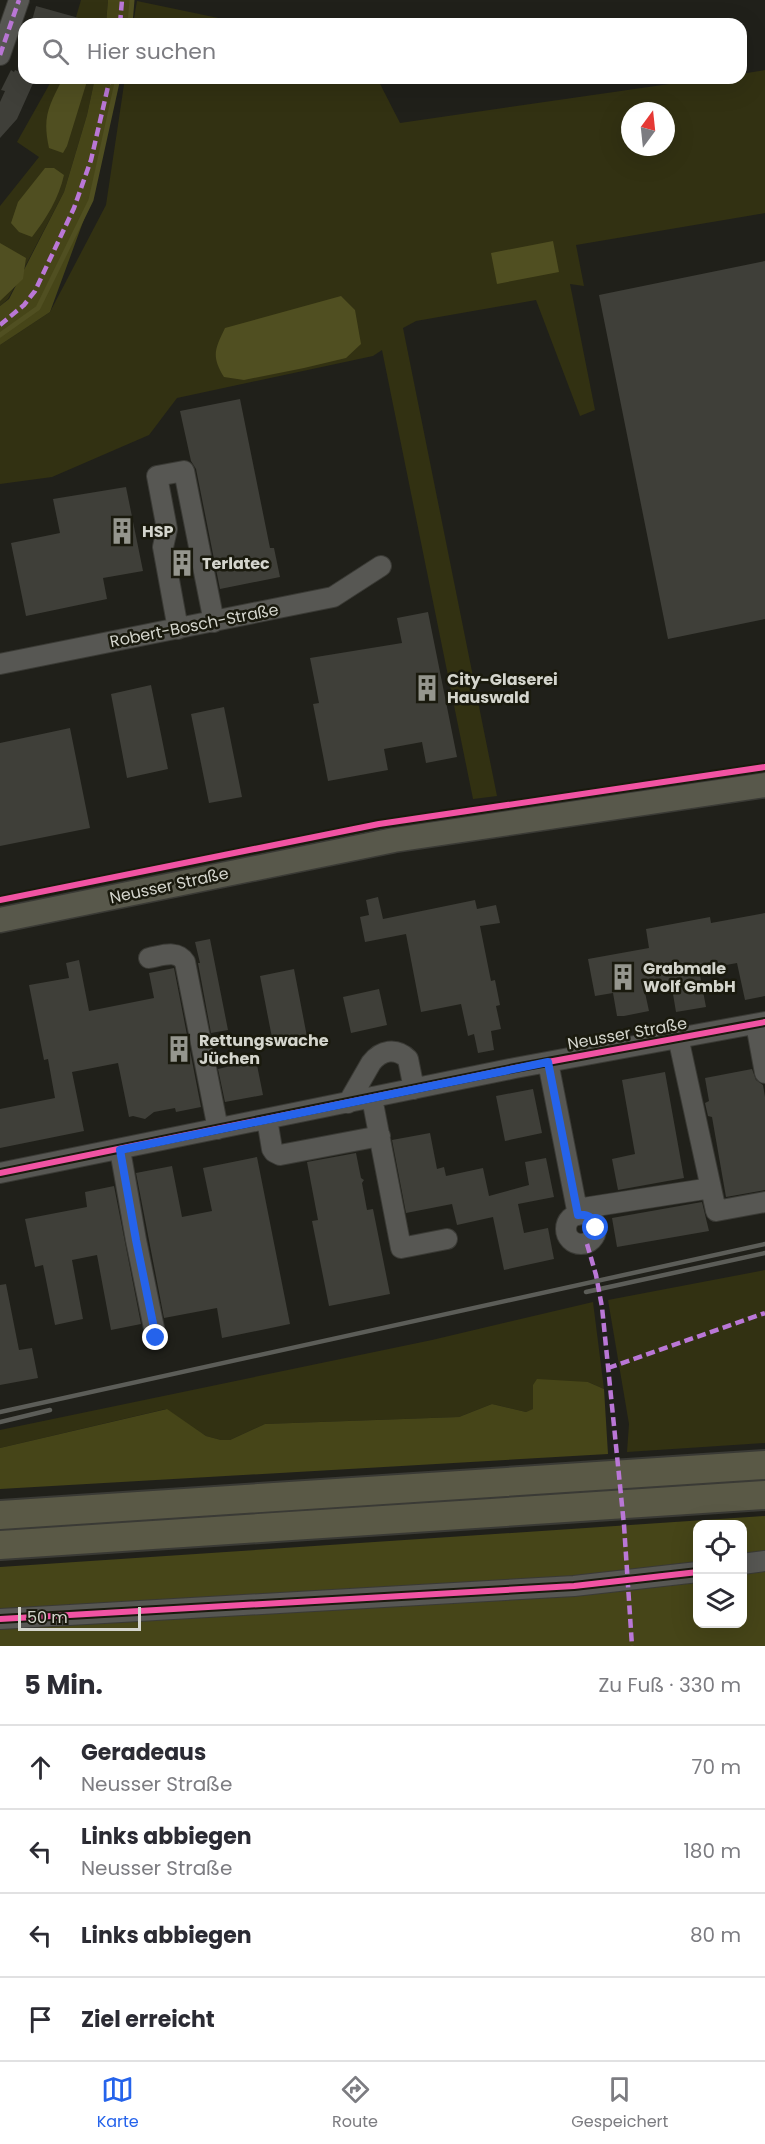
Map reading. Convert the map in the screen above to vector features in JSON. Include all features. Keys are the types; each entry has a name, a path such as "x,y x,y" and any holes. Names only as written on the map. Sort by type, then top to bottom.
{"highway":[{"path":"0,1515 765,1465"},
{"path":"0,1545 765,1495"}],"main road":[{"name":"Neusser Straße","path":"0,920 394,840 765,785"}],"street":[{"path":"0,55 19,0"},
{"path":"178,629 163,547 167,529 158,476 184,471 214,622"},
{"name":"Robert-Bosch-Straße","path":"0,664 333,597 381,566"},
{"path":"149,958 175,954 184,960 218,1129"},
{"path":"760,1023 760,1064"},
{"name":"Neusser Straße","path":"0,1173 548,1062 760,1023"},
{"path":"678,1037 691,1070 716,1211 765,1202"},
{"path":"348,1103 371,1063 386,1052 398,1052 408,1059 414,1089"},
{"name":"Neusser Straße","path":"548,1062 578,1212 711,1188"},
{"path":"372,1098 401,1248 447,1239"},
{"path":"267,1119 272,1149 280,1155 380,1137"},
{"path":"120,1150 156,1338"},
{"path":"747,1563 765,1561"},
{"path":"0,1619 574,1586 693,1573"}],"shaded area":[{"path":"81,0 108,0 106,18 76,18"},
{"path":"108,0 132,0 130,18 106,18"},
{"path":"137,1 218,18 134,18"},
{"path":"765,70 765,213 576,245 584,286 570,284 595,410 580,416 536,300 416,321 403,328 497,796 473,799 382,350 373,356 177,398 149,435 52,477 0,484 0,345 50,312 106,205 124,84 380,84 400,123 670,84 747,84 747,73"},
{"path":"50,84 94,84 64,192 8,299 0,306 0,206 39,157 17,142"},
{"path":"60,84 86,84 63,153 49,148 46,128 51,104"},
{"path":"94,84 117,84 91,200 50,312 0,345 0,306 9,299 64,192"},
{"path":"45,168 54,168 64,175 51,208 32,237 19,232 11,223 18,202"},
{"path":"553,241 559,272 497,284 491,253"},
{"path":"0,243 26,258 23,279 0,301"},
{"path":"341,296 355,310 361,344 346,358 244,380 224,377 217,363 216,353 225,328"},
{"path":"765,1270 765,1443 627,1452 629,1424 608,1300"},
{"path":"593,1302 604,1389 588,1382 533,1385 534,1409 526,1412 492,1404 459,1417 265,1424 230,1440 221,1440 206,1436 166,1409 0,1448 0,1430 432,1340"},
{"path":"537,1379 588,1382 604,1389 608,1454 0,1489 0,1448 167,1409 206,1436 230,1440 265,1424 459,1417 492,1404 526,1412 533,1409 533,1385"},
{"path":"765,1516 765,1646 0,1646 0,1567 693,1521 693,1628 747,1628 747,1520 705,1520"}],"building":[{"path":"36,6 79,18 33,18"},
{"path":"11,70 18,71 18,84 33,84 17,119 0,138 0,102 5,91 1,90"},
{"path":"765,261 765,619 668,639 599,295"},
{"path":"240,399 270,548 274,548 280,577 220,589 196,469 191,461 180,411"},
{"path":"126,487 143,571 103,578 107,599 26,616 11,543 60,533 53,499"},
{"path":"187,548 193,575 181,578 176,550"},
{"path":"428,612 457,757 426,763 422,742 384,749 388,770 328,781 313,704 319,703 310,658 402,643 397,618"},
{"path":"151,685 168,769 127,778 111,694"},
{"path":"224,707 242,797 209,803 191,714"},
{"path":"70,728 90,828 0,846 0,743"},
{"path":"378,897 383,919 475,900 477,909 496,905 500,923 480,926 491,981 495,980 500,1005 496,1006 501,1029 491,1031 494,1050 478,1053 474,1034 468,1036 461,1004 421,1012 406,934 365,942 360,917 369,915 366,900"},
{"path":"765,913 765,996 745,1000 737,963 699,970 706,1007 676,1012 671,982 644,988 649,1011 624,1016 617,1016 613,993 595,996 588,959 649,948 646,929 710,917 711,923"},
{"path":"210,939 228,1030 211,1033 195,942"},
{"path":"79,960 89,1011 154,998 149,973 174,968 201,1107 176,1112 175,1108 154,1112 145,1119 129,1117 118,1063 72,1072 84,1131 0,1148 0,1109 55,1098 48,1059 44,1060 29,985 69,978 66,963"},
{"path":"294,969 308,1042 274,1048 260,976"},
{"path":"379,989 387,1025 351,1033 343,997"},
{"path":"256,1060 263,1095 225,1102 218,1069"},
{"path":"752,1069 756,1080 763,1085 765,1097 765,1190 726,1197 712,1117 708,1116 705,1103 709,1101 705,1078"},
{"path":"665,1072 684,1178 618,1190 612,1159 635,1154 622,1080"},
{"path":"533,1089 542,1133 505,1141 496,1096"},
{"path":"430,1133 437,1169 444,1167 446,1176 483,1168 489,1196 529,1185 525,1162 546,1158 554,1197 518,1204 524,1233 548,1228 554,1259 504,1270 493,1217 457,1225 452,1204 406,1213 392,1140"},
{"path":"356,1153 361,1178 364,1180 362,1183 367,1210 373,1209 390,1294 329,1306 312,1221 318,1220 307,1162"},
{"path":"257,1157 290,1324 222,1338 217,1308 164,1318 136,1173 172,1166 182,1217 212,1211 203,1168"},
{"path":"114,1186 141,1324 111,1330 97,1255 72,1260 83,1319 55,1325 43,1265 35,1267 25,1219 87,1207 85,1192"},
{"path":"702,1202 709,1231 617,1247 612,1218"},
{"path":"6,1284 19,1350 32,1348 38,1378 0,1385 0,1285"}],"waterway":[{"path":"130,18 132,0"},
{"path":"0,335 38,308 91,200 117,84"}],"railway":[{"path":"0,1412 765,1244"},
{"path":"586,1292 765,1253"},
{"path":"0,1422 50,1410"}],"marked path":[{"path":"0,55 19,0"},
{"path":"120,18 122,0"},
{"path":"0,325 24,305 35,291 74,208 91,160 109,84"},
{"path":"587,1244 602,1307 624,1525 632,1646"},
{"path":"608,1368 765,1313"}],"cycle path":[{"path":"0,900 379,824 765,767"},
{"path":"0,1173 515,1068 765,1022"},
{"path":"0,1619 574,1586 693,1573"}],"place":[{"name":"HSP","path":"122,531"},
{"name":"Terlatec","path":"182,563"},
{"name":"City-Glaserei Hauswald","path":"427,688"},
{"name":"Grabmale Wolf GmbH","path":"623,977"},
{"name":"Rettungswache Jüchen","path":"179,1049"}],"route":[{"path":"156,1338 120,1150 548,1062 578,1215 588,1216 595,1223 596,1228"}]}
